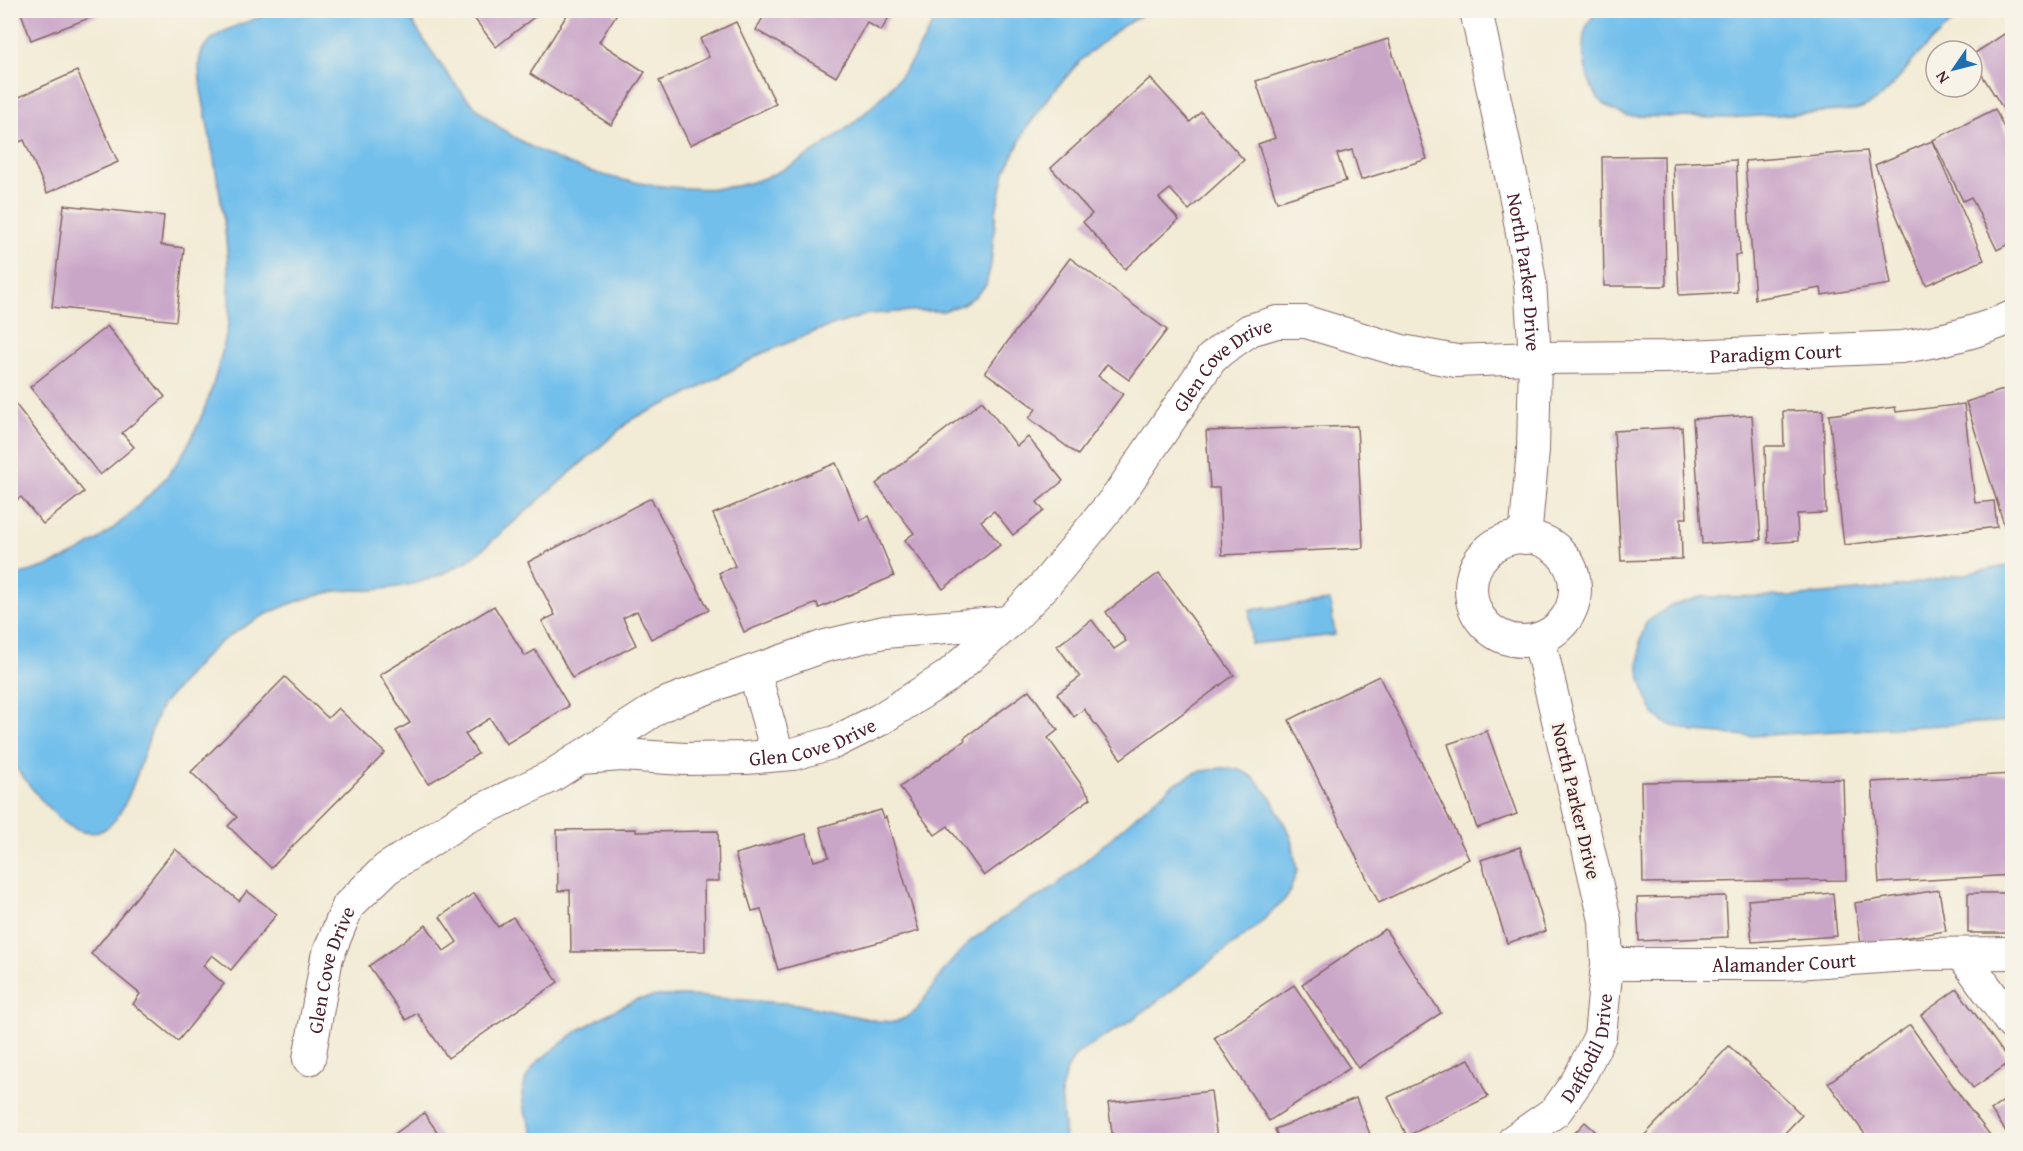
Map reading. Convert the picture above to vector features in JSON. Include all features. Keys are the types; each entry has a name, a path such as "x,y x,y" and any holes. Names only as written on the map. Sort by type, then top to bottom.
{"street":[{"name":"North Parker Drive","path":"1476,10 1518,204 1530,281 1535,358 1533,450 1525,538"},
{"name":"Paradigm Court","path":"1535,358 1664,357 1902,347 1967,334 2013,317"},
{"name":"Glen Cove Drive","path":"580,758 621,755 685,759 746,758 793,754 835,742 879,720 948,676 1009,622 1045,585 1118,496 1211,359 1250,330 1277,322 1306,322 1402,351 1456,361 1535,358"},
{"path":"1525,538 1540,540 1555,548 1566,560 1573,574 1575,591 1572,606 1565,621 1554,632 1539,639 1521,641 1503,638 1488,628 1477,614 1472,597 1472,578 1479,562 1491,548 1507,540 1525,538"},
{"name":"Glen Cove Drive","path":"309,1059 327,957 348,906 387,869 465,818 550,777 662,705 754,671 825,646 884,632 1009,622"},
{"name":"North Parker Drive","path":"1539,639 1605,920 1607,964"},
{"path":"754,671 778,755"},
{"name":"Alamander Court","path":"1607,964 1782,964 1921,954 2013,953"},
{"path":"1962,954 2013,1024"},
{"name":"Daffodil Drive","path":"1514,1140 1556,1111 1578,1080 1600,1036 1607,964"}],"water":[{"path":"1598,10 1965,10 1934,39 1924,39 1924,48 1892,87 1876,101 1866,106 1855,110 1727,118 1627,116 1605,105 1591,85 1583,51 1584,35"},
{"path":"279,11 405,11 458,88 484,115 513,136 558,160 606,176 651,185 693,189 722,188 757,180 802,159 845,130 897,80 915,55 939,11 1149,11 1121,27 1081,60 1053,92 1026,129 1005,172 996,212 991,264 986,285 976,296 961,305 943,311 869,314 819,330 763,353 686,395 632,419 475,556 450,570 415,584 373,590 341,590 307,598 278,609 238,631 205,656 160,709 130,793 113,822 103,830 89,833 76,830 51,810 11,762 11,576 49,566 83,549 114,528 165,478 193,436 215,379 229,315 225,229 201,89 200,56 207,44 225,31"},
{"path":"2012,565 2012,721 1749,736 1695,732 1667,724 1655,715 1647,699 1639,671 1640,641 1646,623 1670,606 1700,597 1801,596 1890,588"},
{"path":"1330,601 1335,635 1251,644 1250,610"},
{"path":"1221,768 1239,769 1254,778 1271,798 1292,839 1297,871 1288,896 1256,927 1186,980 1132,1020 1075,1055 1066,1072 1061,1091 1065,1140 741,1140 686,1135 669,1140 536,1140 524,1109 522,1094 526,1078 537,1062 579,1030 613,1011 636,1000 657,996 689,996 797,1004 878,1021 895,1022 917,1010 944,970 969,942 1068,876 1174,784 1197,772"}],"building":[{"path":"20,10 108,10 108,11 31,40"},
{"path":"468,10 543,10 496,47"},
{"path":"570,10 609,10 616,15 599,42 645,72 611,125 530,74"},
{"path":"767,10 893,10 881,31 867,22 836,77 756,30"},
{"path":"736,22 776,104 690,145 659,81 709,57 700,39"},
{"path":"2012,29 2012,123 1984,78 1984,47"},
{"path":"1388,39 1427,159 1361,180 1352,150 1337,154 1346,181 1277,202 1258,144 1275,138 1256,81"},
{"path":"77,71 118,162 47,193 24,140 10,146 10,101"},
{"path":"1150,78 1190,122 1201,112 1244,160 1189,210 1170,189 1159,198 1179,220 1125,269 1083,222 1092,214 1051,168"},
{"path":"1995,109 2012,145 2012,242 1997,250 1971,197 1963,201 1933,140"},
{"path":"1932,141 1984,260 1926,285 1875,165"},
{"path":"1867,151 1891,284 1822,295 1821,288 1755,299 1745,161"},
{"path":"1664,156 1666,286 1604,286 1602,157"},
{"path":"1736,160 1740,255 1735,255 1737,292 1679,295 1673,163"},
{"path":"64,205 164,216 161,245 184,248 176,321 52,307"},
{"path":"1070,258 1167,330 1129,380 1107,364 1098,376 1123,394 1078,455 1029,418 1036,409 985,372"},
{"path":"107,326 165,397 122,433 134,447 100,475 30,387"},
{"path":"2012,387 2012,526 2005,528 1966,402"},
{"path":"13,401 84,492 43,524 21,497 10,505 10,402"},
{"path":"982,401 1017,446 1028,437 1063,481 1037,502 1044,511 1013,535 994,511 981,521 1000,545 943,589 905,540 914,533 876,484"},
{"path":"1964,404 1975,503 1994,501 1997,527 1844,545 1829,415 1895,407 1896,412"},
{"path":"1823,410 1826,513 1797,514 1798,541 1768,543 1765,446 1784,446 1783,411"},
{"path":"1752,415 1761,540 1702,544 1693,419"},
{"path":"1357,426 1363,548 1222,555 1219,488 1210,488 1206,431"},
{"path":"1682,427 1687,518 1681,518 1682,559 1621,561 1614,431"},
{"path":"836,463 860,520 869,516 894,576 819,608 817,603 744,632 719,573 735,566 713,514"},
{"path":"651,498 709,610 651,639 637,611 623,618 636,645 572,678 542,621 555,615 528,562"},
{"path":"1159,573 1234,675 1121,759 1084,709 1074,717 1057,694 1080,677 1057,646 1092,620 1114,649 1126,641 1106,612"},
{"path":"494,606 525,656 535,650 569,706 506,744 490,718 465,734 478,754 428,784 396,731 410,723 380,675"},
{"path":"1379,676 1469,859 1379,903 1289,720"},
{"path":"285,677 328,718 338,708 385,753 271,868 228,826 237,817 191,772"},
{"path":"1029,690 1058,730 1048,738 1091,798 984,876 948,826 935,835 900,787"},
{"path":"1487,731 1517,814 1477,828 1448,744"},
{"path":"2012,774 2012,875 1879,883 1872,782"},
{"path":"1843,779 1846,880 1643,883 1641,782"},
{"path":"881,810 884,818 886,817 919,931 778,970 761,909 752,911 735,854 806,834 814,861 829,857 820,827"},
{"path":"636,829 636,832 718,831 719,881 704,881 705,951 571,952 570,890 558,891 557,830"},
{"path":"1520,847 1546,931 1507,943 1481,860"},
{"path":"175,849 239,901 247,891 277,914 231,970 212,955 203,966 224,984 178,1041 133,1004 140,994 91,954"},
{"path":"1939,890 1946,931 1861,945 1855,903"},
{"path":"474,893 498,927 513,917 558,982 448,1058 417,1013 406,1020 369,966 426,925 444,951 457,942 440,917"},
{"path":"1833,893 1837,936 1752,942 1748,900"},
{"path":"1968,893 2012,893 2012,933 1968,933"},
{"path":"1726,896 1728,937 1639,941 1637,898"},
{"path":"1385,929 1441,1013 1358,1068 1302,984"},
{"path":"1294,985 1350,1068 1269,1121 1214,1038"},
{"path":"1957,989 2010,1062 1973,1088 1921,1015"},
{"path":"1910,1025 1994,1140 1869,1140 1828,1083"},
{"path":"1729,1046 1802,1115 1778,1140 1640,1140"},
{"path":"1469,1059 1488,1097 1407,1136 1388,1097"},
{"path":"1211,1091 1217,1140 1113,1140 1108,1103"},
{"path":"2012,1095 2012,1140 1991,1110"},
{"path":"1356,1098 1371,1137 1361,1140 1279,1140 1275,1129"},
{"path":"424,1113 443,1140 386,1140"},
{"path":"1585,1122 1605,1140 1568,1140"}]}
